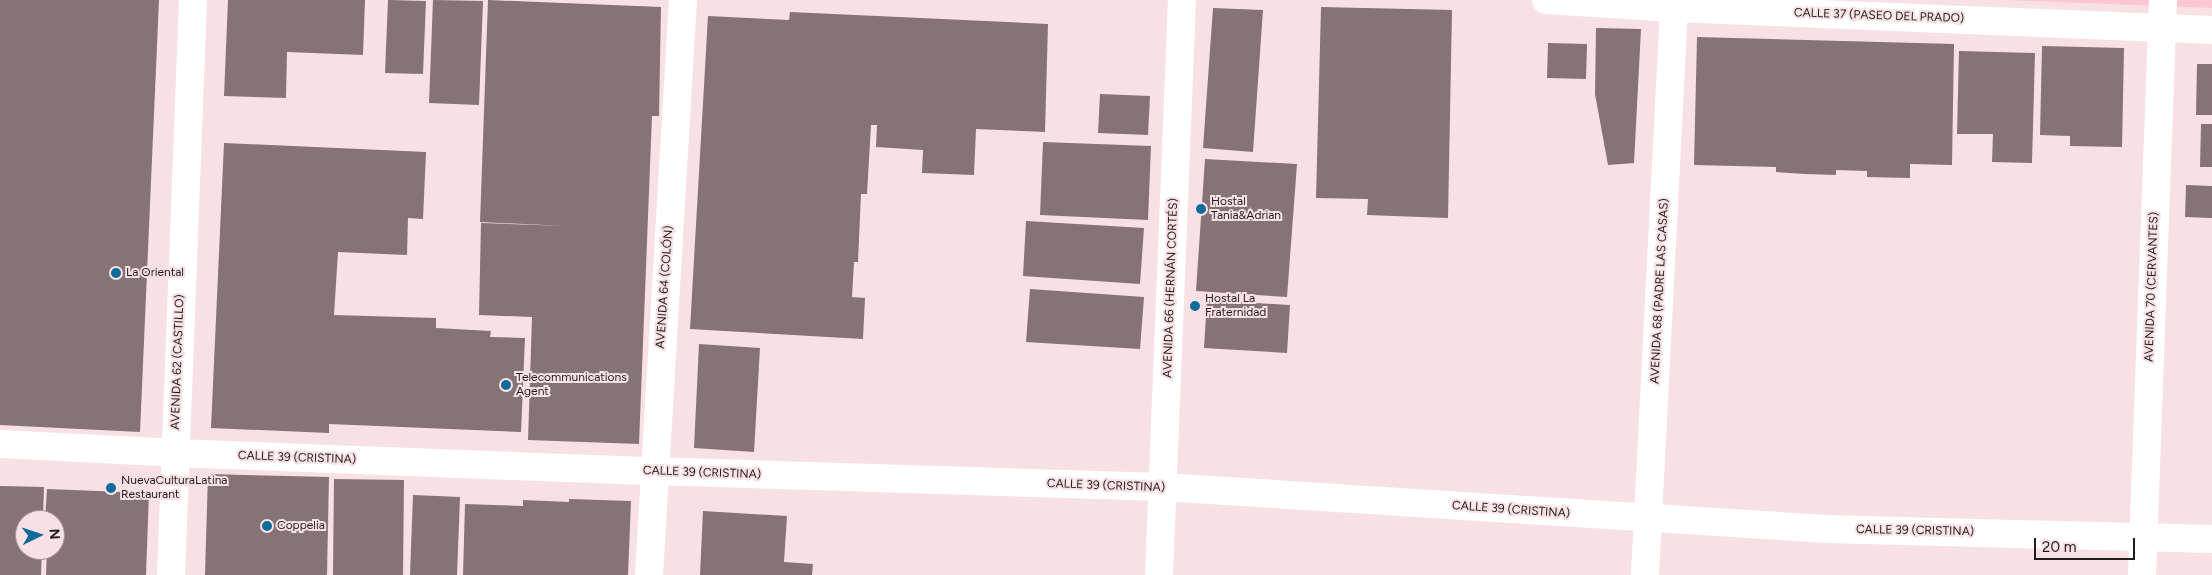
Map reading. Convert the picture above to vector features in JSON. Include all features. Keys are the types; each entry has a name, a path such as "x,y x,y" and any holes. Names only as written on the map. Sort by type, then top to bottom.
{"street":[{"name":"AVENIDA 62 (CASTILLO)","path":"171,575 193,0"},
{"name":"AVENIDA 64 (COLÓN)","path":"649,575 683,0"},
{"name":"AVENIDA 66 (HERNÁN CORTÉS)","path":"1159,575 1182,0"},
{"name":"CALLE 37 (PASEO DEL PRADO)","path":"1546,0 1674,8 2212,30"},
{"name":"AVENIDA 70 (CERVANTES)","path":"2142,575 2163,0"},
{"name":"AVENIDA 68 (PADRE LAS CASAS)","path":"1645,575 1674,8"},
{"name":"CALLE 39 (CRISTINA)","path":"0,444 175,453 1163,488 1827,529 2212,539"}],"shaded area":[{"path":"2006,0 2212,0 2212,8"}],"building":[{"path":"0,0 159,0 140,432 0,425"},
{"path":"228,0 365,0 363,55 287,52 286,98 224,96"},
{"path":"388,0 426,1 423,74 385,73"},
{"path":"433,0 483,1 479,105 429,103"},
{"path":"488,0 661,7 659,116 652,116 639,444 528,440 532,317 479,315 481,223 566,226 480,222"},
{"path":"1321,7 1452,10 1448,218 1367,215 1368,199 1316,198"},
{"path":"1213,8 1263,10 1253,152 1203,148"},
{"path":"790,12 1048,24 1045,132 976,129 974,175 922,173 923,150 876,147 877,125 871,125 867,194 861,194 858,262 854,262 852,297 865,298 863,339 690,329 708,16 789,20"},
{"path":"1596,28 1641,29 1634,163 1608,165 1595,94"},
{"path":"1697,37 1954,44 1952,165 1910,164 1910,178 1867,177 1867,171 1836,170 1836,175 1805,174 1776,172 1776,167 1694,165"},
{"path":"1548,43 1587,44 1586,79 1547,78"},
{"path":"2042,46 2124,48 2122,147 2070,146 2070,136 2040,135"},
{"path":"1959,51 2035,53 2032,163 1992,162 1993,134 1957,134"},
{"path":"2197,64 2212,64 2212,115 2196,115"},
{"path":"1100,94 1150,96 1148,135 1098,133"},
{"path":"2201,124 2212,124 2212,167 2200,167"},
{"path":"1043,142 1151,146 1148,220 1040,215"},
{"path":"224,143 426,152 423,219 408,218 407,255 338,252 334,315 436,318 436,328 491,331 490,337 525,338 521,432 329,424 329,433 211,428"},
{"path":"1205,159 1297,164 1287,297 1196,291"},
{"path":"2186,185 2212,186 2212,218 2185,217"},
{"path":"1026,221 1144,228 1140,284 1023,276"},
{"path":"1030,289 1144,297 1140,349 1026,342"},
{"path":"1207,300 1290,305 1287,353 1204,348"},
{"path":"699,344 760,348 754,452 694,448"},
{"name":"Coppelia","path":"208,474 329,477 327,575 205,575"},
{"path":"334,479 404,480 403,575 333,575"},
{"path":"0,486 44,487 43,510 15,510 15,560 42,560 41,575 0,575"},
{"path":"47,489 149,493 146,575 46,575 47,560 65,560 65,510 46,510"},
{"path":"413,495 460,497 457,575 410,575"},
{"path":"569,499 631,501 628,575 463,575 465,504 523,506 523,500 569,502"},
{"path":"703,511 787,516 784,562 813,564 812,575 700,575"}],"place":[{"name":"Hostal Tania&Adrian","path":"1201,209"},
{"name":"La Oriental","path":"116,273"},
{"name":"Hostal La Fraternidad","path":"1195,306"},
{"name":"Telecommunications Agent","path":"506,385"},
{"name":"NuevaCulturaLatina Restaurant","path":"111,488"},
{"name":"Coppelia","path":"267,526"}]}
